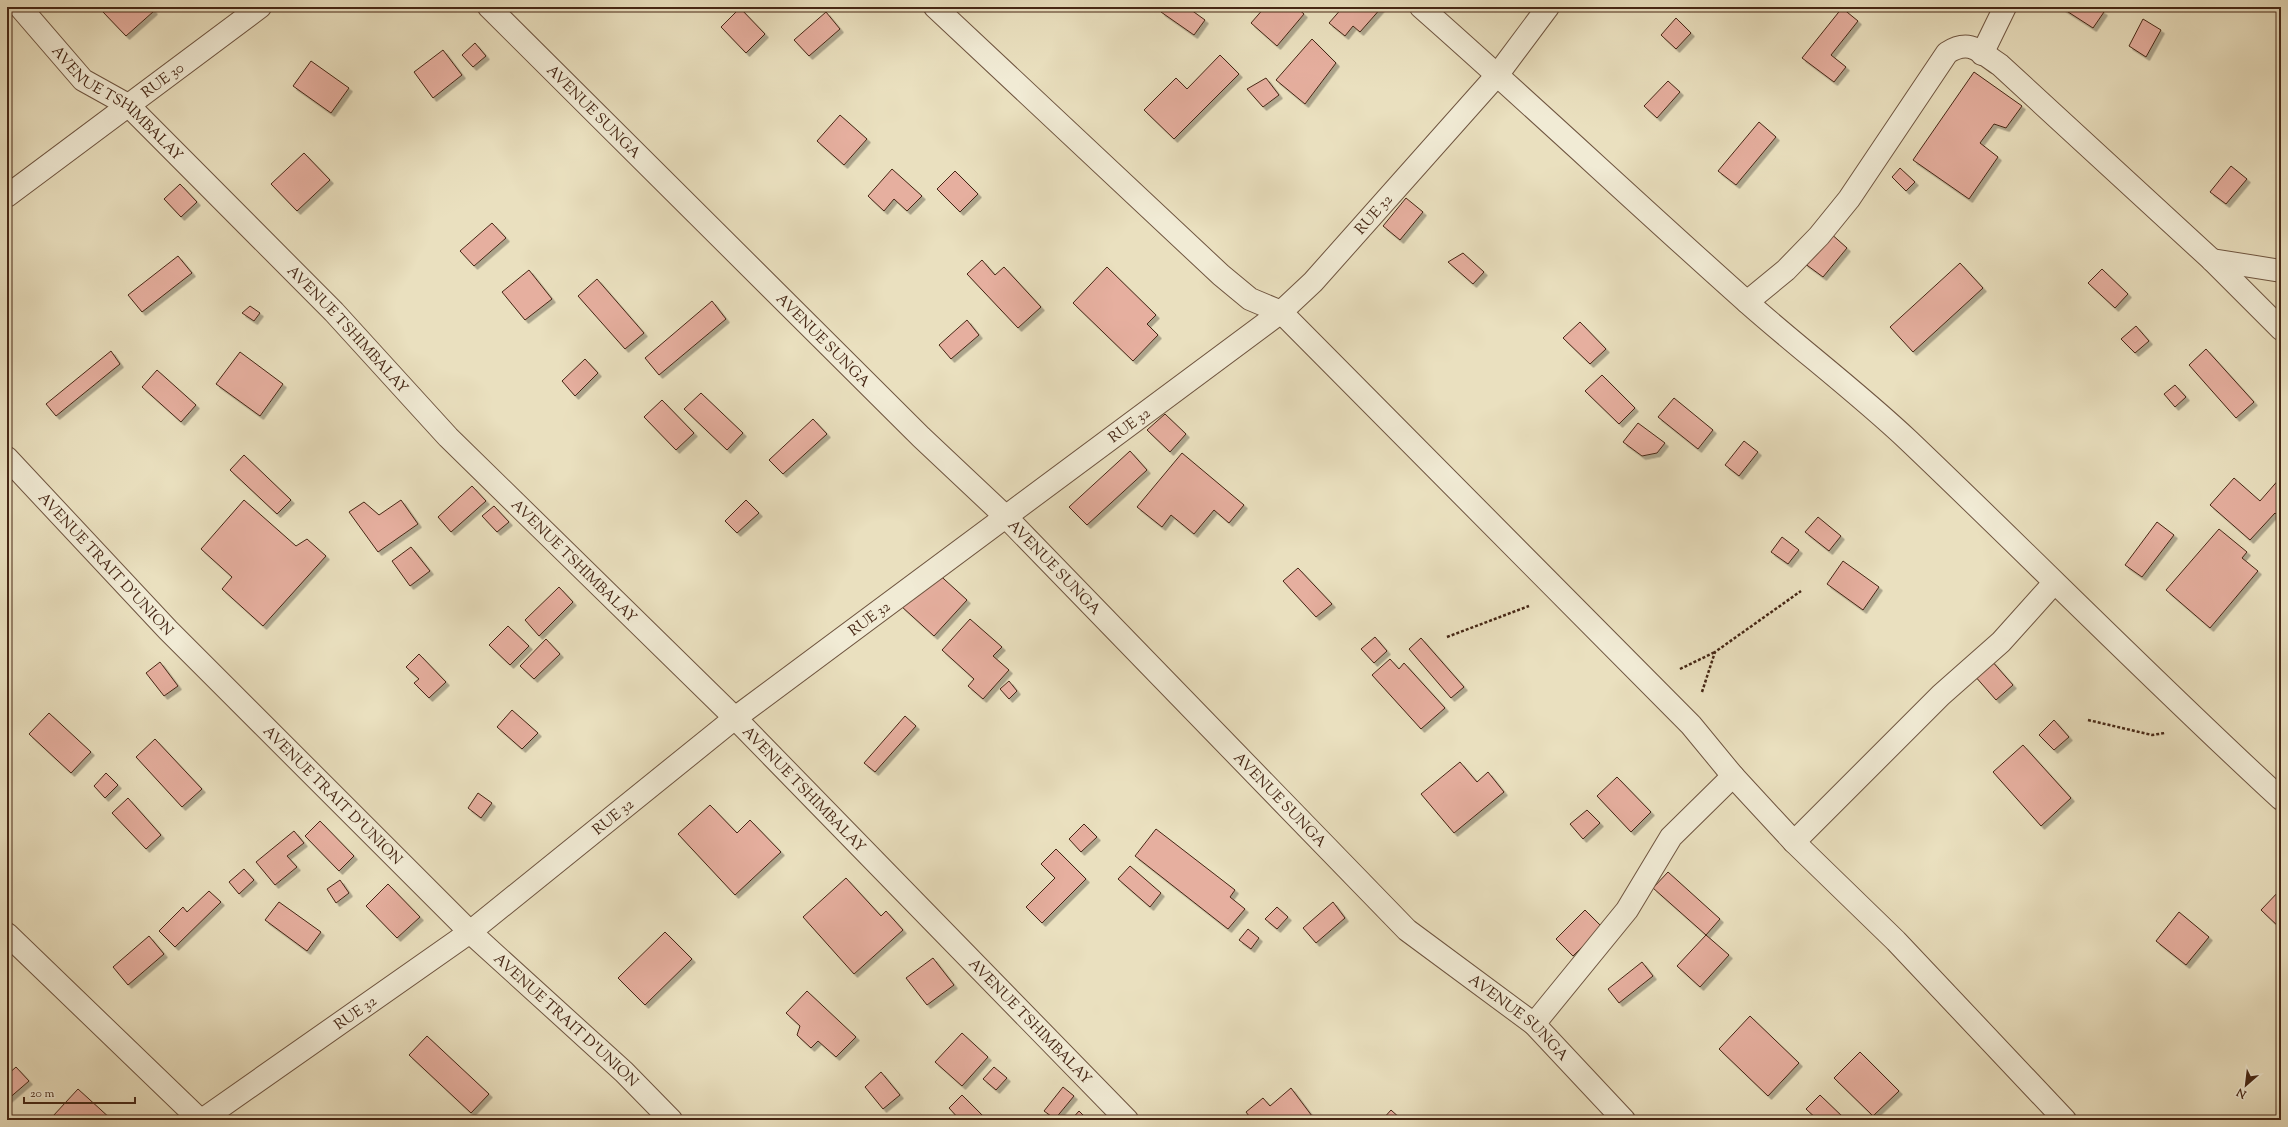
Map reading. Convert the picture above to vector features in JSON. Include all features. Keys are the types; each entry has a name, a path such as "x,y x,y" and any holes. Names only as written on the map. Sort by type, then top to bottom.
{"street":[{"name":"AVENUE TSHIMBALAY","path":"20,7 83,80 128,105 334,312 448,437 735,718 1127,1120"},
{"name":"RUE 30","path":"7,196 260,7"},
{"name":"AVENUE SUNGA","path":"489,7 916,431 1006,517 1407,930 1534,1024 1624,1120"},
{"path":"935,7 1221,275 1250,299 1280,312 1565,596 1691,725 1733,776 1794,842 1896,941 2065,1120"},
{"path":"1421,7 1498,74 1603,174 1747,302 1905,438 2204,727 2281,799"},
{"name":"RUE 32","path":"201,1120 470,932 735,718 1280,312 1313,282 1498,74 1548,7"},
{"path":"1982,54 2005,7"},
{"path":"1747,302 1786,270 1819,236 1849,199 1947,53 1958,46 1968,46 2000,65 2212,260 2281,329"},
{"path":"2212,260 2281,271"},
{"name":"AVENUE TRAIT D'UNION","path":"7,458 168,630 470,932 624,1072 671,1120"},
{"path":"1794,842 1941,695 2001,642 2054,582"},
{"path":"1534,1024 1626,910 1671,837 1733,776"},
{"path":"7,934 201,1120"}],"path":[{"path":"1650,683 1715,652 1801,591"},
{"path":"1447,637 1537,603 1565,596"},
{"path":"1691,725 1715,652"},
{"path":"2088,720 2152,735 2204,727"}],"building":[{"path":"108,7 151,7 154,11 126,36 103,12"},
{"path":"1164,7 1187,7 1205,20 1194,35 1161,12"},
{"path":"1265,7 1296,7 1304,14 1277,46 1251,23"},
{"path":"1343,7 1382,7 1360,32 1353,26 1345,36 1329,23"},
{"path":"2096,7 2104,12 2093,28 2062,8"},
{"path":"740,8 765,34 746,53 721,27"},
{"path":"1842,8 1858,21 1831,55 1846,67 1834,82 1802,58"},
{"path":"826,12 840,29 809,56 794,40"},
{"path":"1676,18 1691,33 1676,49 1661,35"},
{"path":"2143,19 2161,30 2146,57 2129,46"},
{"path":"1312,39 1336,63 1305,104 1276,80"},
{"path":"475,43 486,56 473,67 462,55"},
{"path":"443,50 462,75 433,98 414,72"},
{"path":"1220,55 1239,74 1174,139 1144,110 1176,78 1187,89"},
{"path":"311,61 349,88 331,113 293,86"},
{"path":"1974,72 2022,106 2006,128 1994,124 1980,143 1998,157 1969,199 1913,160"},
{"path":"1266,78 1279,95 1263,107 1247,89"},
{"path":"1668,81 1680,92 1657,118 1644,106"},
{"path":"840,115 867,139 844,165 817,141"},
{"path":"1759,122 1776,137 1736,185 1718,171"},
{"path":"304,153 330,180 297,211 271,184"},
{"path":"2231,166 2247,179 2226,204 2210,192"},
{"path":"1900,168 1915,182 1906,191 1892,177"},
{"path":"892,169 922,196 907,211 894,199 884,211 868,196"},
{"path":"955,171 978,194 960,212 937,189"},
{"path":"180,184 197,202 181,217 164,199"},
{"path":"1406,198 1423,212 1400,240 1383,226"},
{"path":"492,223 506,238 474,266 460,251"},
{"path":"1829,232 1847,248 1823,277 1804,263"},
{"path":"1463,253 1484,272 1473,284 1448,262"},
{"path":"178,256 192,273 142,312 128,295"},
{"path":"982,260 995,275 1004,267 1041,307 1018,328 967,274"},
{"path":"1960,263 1983,288 1913,352 1890,327"},
{"path":"1107,267 1156,315 1147,324 1158,335 1133,361 1073,303"},
{"path":"2102,269 2128,294 2115,308 2088,283"},
{"path":"529,270 552,299 525,320 502,292"},
{"path":"597,279 644,333 625,349 578,296"},
{"path":"712,301 726,319 659,375 645,358"},
{"path":"250,306 260,313 254,321 242,313"},
{"path":"967,320 979,335 951,359 939,345"},
{"path":"1580,322 1606,349 1590,364 1563,338"},
{"path":"2136,326 2149,341 2135,353 2121,339"},
{"path":"2206,349 2254,402 2236,418 2189,365"},
{"path":"111,351 120,364 56,416 46,404"},
{"path":"240,352 283,384 260,416 216,384"},
{"path":"585,359 598,373 575,396 562,381"},
{"path":"157,370 196,405 181,422 142,387"},
{"path":"1602,375 1635,408 1619,424 1585,391"},
{"path":"2175,385 2186,397 2175,407 2164,394"},
{"path":"701,393 743,433 727,450 684,409"},
{"path":"1674,398 1713,430 1698,449 1658,417"},
{"path":"662,400 694,433 676,450 644,417"},
{"path":"1165,414 1186,434 1170,452 1147,430"},
{"path":"813,419 827,434 783,474 769,460"},
{"path":"1638,423 1665,443 1657,453 1642,456 1623,442"},
{"path":"1744,441 1758,452 1739,476 1725,465"},
{"path":"1130,451 1147,470 1087,525 1069,507"},
{"path":"1182,453 1244,505 1229,523 1214,510 1194,534 1171,515 1162,527 1137,507"},
{"path":"244,455 291,500 277,514 230,470"},
{"path":"2281,477 2281,518 2275,513 2250,540 2210,505 2234,478 2260,501"},
{"path":"472,486 486,501 451,532 438,517"},
{"path":"244,500 296,546 307,539 326,556 263,626 222,589 232,577 201,549"},
{"path":"401,500 418,524 378,552 349,512 364,502 379,515"},
{"path":"746,500 759,513 737,533 725,521"},
{"path":"494,506 509,522 497,532 482,516"},
{"path":"1818,517 1841,536 1829,551 1805,532"},
{"path":"2157,522 2174,535 2142,577 2125,565"},
{"path":"2219,529 2247,552 2242,558 2258,571 2210,628 2166,590"},
{"path":"1782,537 1799,550 1788,564 1771,552"},
{"path":"411,547 430,571 410,586 392,561"},
{"path":"1843,561 1879,587 1863,610 1827,584"},
{"path":"1298,568 1332,604 1316,617 1283,581"},
{"path":"934,570 967,600 934,636 901,606"},
{"path":"559,587 573,602 539,636 525,620"},
{"path":"970,619 1002,647 993,656 1009,670 983,699 968,686 974,679 942,650"},
{"path":"508,626 529,646 510,665 489,645"},
{"path":"1375,637 1387,651 1374,663 1361,649"},
{"path":"1421,638 1464,687 1451,698 1409,649"},
{"path":"546,639 560,654 534,679 520,666"},
{"path":"419,654 446,682 429,698 414,683 419,679 406,667"},
{"path":"1390,659 1399,669 1404,663 1445,708 1421,729 1372,675"},
{"path":"1991,660 2013,685 1996,700 1974,675"},
{"path":"160,662 178,686 164,696 146,673"},
{"path":"1009,681 1017,691 1009,699 1000,689"},
{"path":"512,710 538,733 522,749 497,727"},
{"path":"49,713 91,752 71,773 29,734"},
{"path":"905,716 916,726 875,772 864,763"},
{"path":"2054,720 2069,737 2054,750 2039,735"},
{"path":"155,739 202,789 182,807 136,757"},
{"path":"2023,745 2071,798 2041,826 1993,772"},
{"path":"1460,762 1477,782 1488,772 1504,792 1454,833 1421,794"},
{"path":"106,773 118,785 105,798 94,786"},
{"path":"1617,777 1651,812 1631,832 1597,796"},
{"path":"478,793 492,803 481,818 468,808"},
{"path":"128,798 161,835 146,849 112,813"},
{"path":"710,805 737,833 750,820 781,852 735,895 678,834"},
{"path":"1587,810 1600,823 1583,839 1570,824"},
{"path":"320,821 354,856 339,871 305,836"},
{"path":"1084,824 1097,837 1081,852 1069,839"},
{"path":"1156,829 1235,890 1230,897 1245,909 1228,929 1135,856"},
{"path":"294,831 304,843 287,856 297,867 275,885 256,862"},
{"path":"1056,849 1086,879 1042,923 1026,907 1055,878 1041,864"},
{"path":"1130,866 1161,893 1150,907 1118,879"},
{"path":"244,869 254,880 239,894 229,882"},
{"path":"1668,872 1720,919 1706,935 1653,888"},
{"path":"846,878 881,916 886,911 903,930 854,974 803,917"},
{"path":"340,880 349,893 336,903 327,889"},
{"path":"388,884 420,917 397,938 366,906"},
{"path":"2281,889 2281,929 2261,910"},
{"path":"209,891 221,902 175,947 159,931 183,907 187,912"},
{"path":"279,902 321,932 307,951 265,920"},
{"path":"1333,902 1345,918 1316,943 1303,928"},
{"path":"1277,907 1288,917 1277,929 1265,919"},
{"path":"1585,910 1602,927 1573,956 1556,939"},
{"path":"2179,912 2209,937 2186,965 2156,941"},
{"path":"1248,929 1259,938 1251,949 1239,940"},
{"path":"665,932 692,959 645,1005 618,978"},
{"path":"1706,935 1729,955 1700,987 1677,966"},
{"path":"149,936 164,954 128,985 113,967"},
{"path":"933,958 954,985 927,1005 906,978"},
{"path":"1642,962 1653,976 1619,1003 1608,989"},
{"path":"807,991 856,1037 836,1057 818,1041 811,1048 797,1035 800,1026 786,1013"},
{"path":"1750,1016 1799,1063 1768,1096 1719,1049"},
{"path":"962,1033 988,1057 962,1086 935,1062"},
{"path":"427,1036 489,1094 471,1113 409,1055"},
{"path":"1860,1052 1899,1091 1873,1116 1834,1078"},
{"path":"16,1067 29,1081 7,1100 7,1075"},
{"path":"994,1067 1007,1078 996,1090 983,1079"},
{"path":"881,1072 900,1095 883,1109 865,1087"},
{"path":"1063,1087 1074,1096 1055,1119 1044,1111"},
{"path":"1291,1088 1315,1120 1252,1120 1246,1112 1263,1098 1270,1106"},
{"path":"78,1089 112,1120 58,1120 53,1116"},
{"path":"962,1095 987,1120 960,1120 949,1108"},
{"path":"1820,1095 1846,1120 1818,1120 1806,1109"},
{"path":"1391,1110 1402,1120 1382,1120"},
{"path":"1079,1111 1088,1120 1071,1120"}]}
